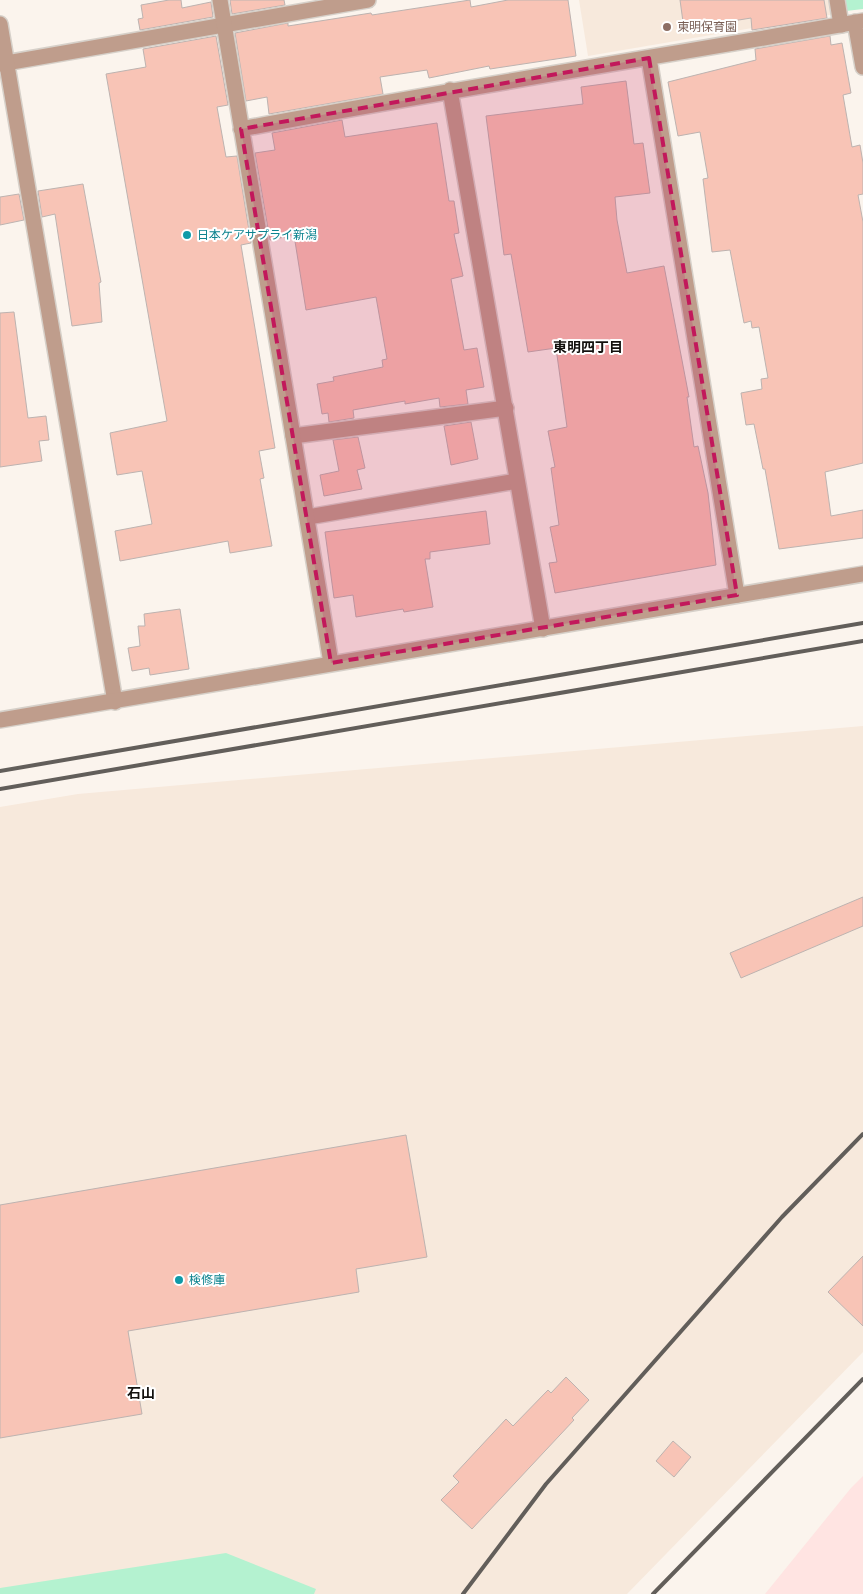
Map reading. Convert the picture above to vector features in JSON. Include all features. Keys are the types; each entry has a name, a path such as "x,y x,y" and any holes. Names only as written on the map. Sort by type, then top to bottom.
{"street":[{"path":"220,0 331,663"},
{"path":"3,64 368,0"},
{"path":"837,0 853,22 863,67"},
{"path":"241,129 450,90 649,58 853,22"},
{"path":"0,24 3,64 115,702"},
{"path":"649,58 737,595"},
{"path":"450,90 506,408 542,629"},
{"path":"292,436 506,408"},
{"path":"308,517 517,481"},
{"path":"0,720 863,574"}],"highlighted area":[{"path":"649,58 737,595 331,663 241,129"}],"shaded area":[{"name":"東明保育園","path":"579,0 833,0 835,14 588,56"},
{"path":"863,726 863,1352 627,1594 0,1594 0,807 78,794"},
{"path":"863,1476 863,1594 765,1594 851,1488"}],"green space":[{"path":"845,0 863,0 863,9 846,11"},
{"path":"226,1553 316,1589 314,1594 0,1594 0,1588"}],"building":[{"path":"181,0 182,8 211,2 213,17 140,30 138,19 143,18 141,5"},
{"path":"230,0 284,0 285,5 232,14"},
{"path":"470,0 471,7 508,0 568,0 576,56 490,69 489,66 429,78 427,70 380,77 383,94 269,114 267,97 246,101 235,33 288,23 288,26"},
{"path":"680,0 824,0 827,18 752,30 751,18 684,29"},
{"name":"日本ケアサプライ新潟","path":"216,36 228,105 217,107 226,157 237,156 251,243 241,245 275,448 259,451 264,478 260,479 272,546 230,553 228,541 120,561 115,531 152,524 142,471 117,475 110,433 167,421 106,74 146,67 143,49"},
{"path":"830,36 831,45 842,43 851,93 843,95 852,147 860,145 863,163 863,194 858,195 863,222 863,463 825,472 831,516 863,510 863,538 779,549 765,469 763,469 754,424 746,425 741,393 762,389 761,379 768,378 759,327 752,328 751,321 744,323 730,250 712,252 703,179 708,178 700,132 678,136 668,82 756,60 755,49"},
{"path":"626,81 634,144 643,143 650,193 615,197 617,220 627,273 664,266 689,397 687,397 694,447 698,446 708,493 716,565 555,593 549,563 557,562 550,527 559,525 551,468 555,467 548,431 567,427 556,348 528,352 511,254 504,255 486,116 583,104 581,87"},
{"path":"342,120 345,137 437,123 449,201 454,201 459,233 454,234 463,276 451,279 464,350 477,348 484,387 466,390 468,404 440,407 439,398 405,404 405,401 353,410 354,418 329,422 328,413 322,414 317,384 334,381 333,377 383,367 382,360 387,359 376,297 306,310 294,235 270,240 255,153 275,150 272,133"},
{"path":"83,184 101,282 99,283 102,322 72,326 55,214 42,217 38,191"},
{"path":"19,194 24,220 0,225 0,197"},
{"path":"14,312 28,418 46,416 49,440 39,441 42,461 0,467 0,313"},
{"path":"471,422 478,459 451,465 444,426"},
{"path":"358,437 365,468 357,470 362,489 324,496 320,475 339,471 333,440"},
{"path":"486,511 490,544 430,552 430,559 425,559 433,607 404,612 403,609 356,617 353,595 334,598 325,532"},
{"path":"180,609 189,669 150,675 149,668 132,671 128,648 140,646 138,626 145,626 144,614"},
{"path":"863,897 863,926 741,978 730,953"},
{"name":"検修庫","path":"406,1135 427,1257 356,1269 359,1292 128,1331 142,1414 0,1438 0,1205"},
{"path":"863,1256 863,1326 828,1292"},
{"path":"566,1377 589,1400 572,1418 574,1420 472,1529 441,1500 459,1482 453,1476 506,1419 513,1426 548,1390 551,1393"},
{"path":"673,1441 691,1457 674,1477 656,1461"}],"railway":[{"path":"0,771 863,623"},
{"path":"0,789 863,641"},
{"path":"463,1594 546,1484 782,1217 863,1134"},
{"path":"653,1594 863,1379"}],"place":[{"name":"東明保育園","path":"667,27"},
{"name":"日本ケアサプライ新潟","path":"187,235"},
{"name":"検修庫","path":"179,1280"}],"district":[{"name":"東明四丁目","path":"588,347"},
{"name":"石山","path":"141,1393"}]}
